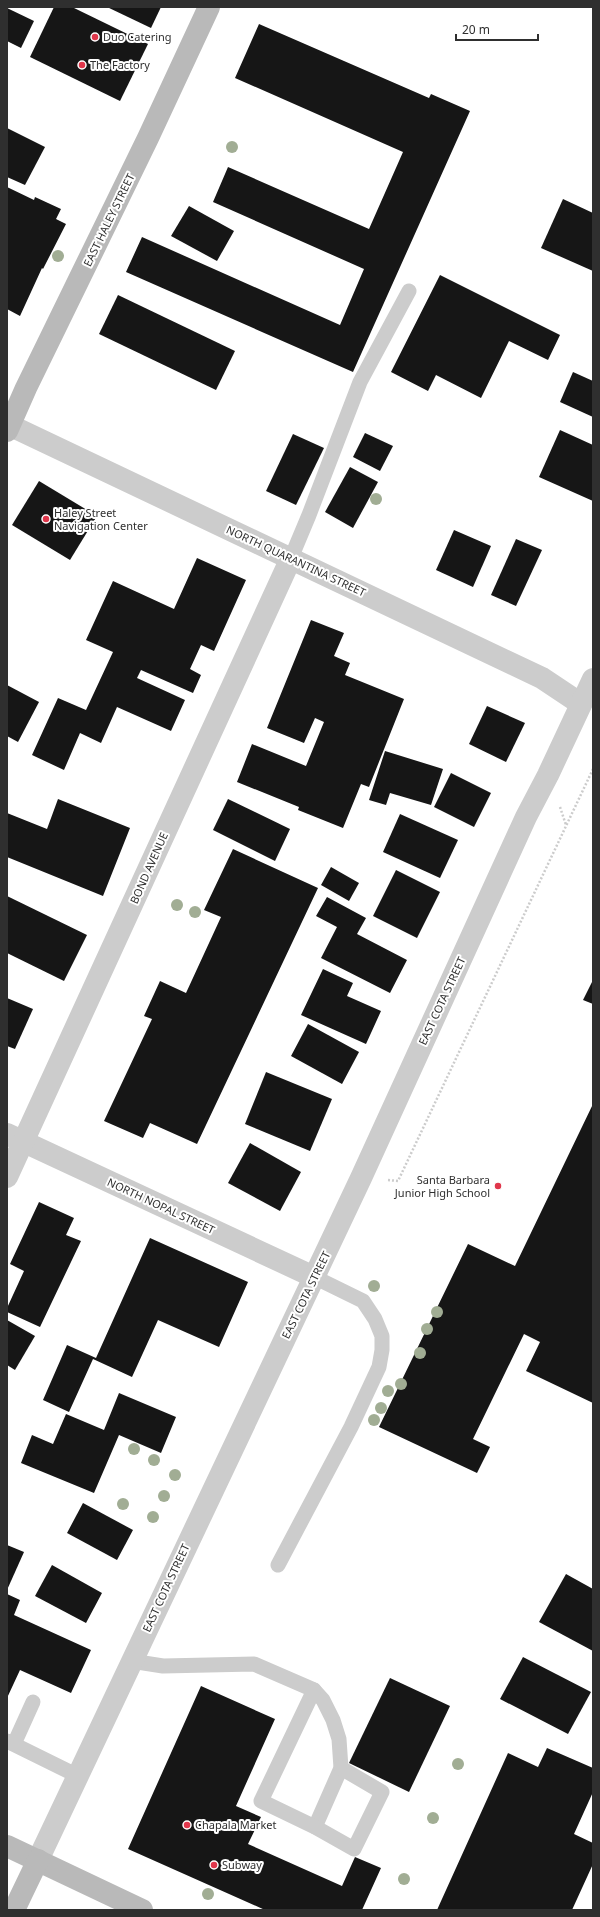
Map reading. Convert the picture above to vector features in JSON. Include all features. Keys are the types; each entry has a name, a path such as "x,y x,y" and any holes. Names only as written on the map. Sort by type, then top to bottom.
{"street":[{"name":"EAST HALEY STREET","path":"8,427 148,138 209,7"},
{"name":"NORTH QUARANTINA STREET","path":"8,427 291,558 542,678 581,704"},
{"name":"BOND AVENUE","path":"7,1177 15,1138 291,558"},
{"name":"EAST COTA STREET","path":"14,1910 314,1277 526,818 548,775 593,678"},
{"name":"NORTH NOPAL STREET","path":"15,1138 314,1277"},
{"path":"7,1846 142,1910"}],"lane":[{"path":"291,558 310,515 360,382 410,291"},
{"path":"278,1565 351,1427 379,1367 382,1350 382,1336 375,1319 363,1301 314,1277"},
{"path":"131,1661 163,1666 254,1664 314,1690 323,1700 333,1720 339,1739 341,1768 315,1827"},
{"path":"314,1690 262,1801 315,1827 354,1849 382,1792 341,1768"},
{"path":"33,1702 11,1743 78,1776"}],"path":[{"path":"398,1181 593,769"}],"building":[{"path":"54,7 72,7 148,44 120,101 30,57"},
{"path":"107,7 161,7 151,28"},
{"path":"7,8 34,21 21,48 7,41"},
{"path":"259,24 429,98 431,94 470,111 353,372 126,272 142,237 340,325 364,269 213,202 228,167 369,229 403,152 235,78"},
{"path":"7,128 45,147 25,185 7,177"},
{"path":"7,187 34,200 35,197 61,209 56,219 66,224 43,269 42,268 20,316 7,309"},
{"path":"563,199 593,213 593,271 541,248"},
{"path":"189,206 234,231 217,261 171,236"},
{"path":"440,275 560,335 548,360 509,341 481,398 436,375 428,391 391,372"},
{"path":"118,295 235,351 216,390 99,334"},
{"path":"573,372 593,381 593,417 560,402"},
{"path":"560,430 593,445 593,501 539,477"},
{"path":"365,433 393,446 380,471 353,457"},
{"path":"293,434 324,448 296,505 266,491"},
{"path":"350,467 378,482 353,528 325,512"},
{"path":"39,481 97,516 70,560 12,525"},
{"path":"454,530 491,546 473,587 436,570"},
{"path":"516,539 542,550 516,606 491,595"},
{"path":"197,558 246,580 214,651 201,645 190,669 201,675 193,693 141,670 137,678 185,700 171,731 117,707 101,743 80,733 64,770 32,755 58,698 86,710 113,652 86,640 113,581 174,609"},
{"path":"311,620 344,633 334,656 350,663 345,675 404,699 369,787 361,784 343,828 298,810 299,807 237,782 252,744 306,766 324,722 315,718 304,743 267,728"},
{"path":"7,685 39,702 18,742 7,736"},
{"path":"487,706 525,723 506,762 469,744"},
{"path":"385,751 443,769 431,805 390,793 386,805 369,800"},
{"path":"451,773 491,793 474,827 434,807"},
{"path":"58,799 130,828 103,896 7,857 7,813 47,829"},
{"path":"228,799 290,829 275,861 213,830"},
{"path":"400,814 458,840 440,878 383,852"},
{"path":"233,849 318,888 197,1144 150,1123 143,1138 104,1121 152,1019 144,1016 160,981 186,993 221,917 204,910"},
{"path":"331,867 359,883 349,901 321,885"},
{"path":"396,870 440,892 417,938 373,916"},
{"path":"7,896 87,935 64,981 7,953"},
{"path":"327,897 366,918 357,934 407,960 390,993 321,958 337,927 316,916"},
{"path":"323,969 353,983 347,996 381,1011 366,1044 301,1015"},
{"path":"593,980 593,1004 583,1000"},
{"path":"7,998 33,1009 15,1049 7,1046"},
{"path":"308,1024 359,1052 342,1084 291,1056"},
{"path":"266,1072 332,1099 310,1151 245,1124"},
{"path":"593,1104 593,1403 526,1371 540,1342 524,1334 473,1439 490,1447 477,1473 379,1427 468,1244 515,1266"},
{"path":"250,1143 301,1172 280,1211 228,1183"},
{"path":"39,1202 74,1218 66,1235 81,1241 40,1327 7,1312 7,1308 24,1271 10,1264"},
{"path":"150,1238 248,1282 219,1347 158,1320 132,1377 93,1359 69,1412 43,1400 67,1345 96,1358"},
{"path":"7,1320 35,1336 15,1370 7,1365"},
{"path":"119,1393 176,1417 161,1453 119,1435 94,1493 21,1463 32,1435 53,1444 66,1414 104,1430"},
{"path":"83,1503 133,1530 117,1560 67,1533"},
{"path":"7,1545 24,1552 7,1590"},
{"path":"52,1565 102,1593 86,1623 35,1596"},
{"path":"566,1574 593,1589 593,1651 539,1622"},
{"path":"7,1594 20,1600 14,1615 91,1650 71,1693 20,1670 7,1698"},
{"path":"523,1657 591,1692 568,1734 500,1699"},
{"path":"390,1678 450,1706 409,1792 349,1763"},
{"path":"201,1686 275,1719 236,1806 261,1817 248,1844 342,1886 355,1857 381,1868 362,1910 265,1910 128,1849"},
{"path":"547,1748 593,1768 593,1792 574,1834 593,1843 593,1864 572,1910 437,1910 508,1753 538,1767"}],"place":[{"name":"Duo Catering","path":"95,37"},
{"name":"The Factory","path":"82,65"},
{"name":"Haley Street Navigation Center","path":"46,519"},
{"name":"Santa Barbara Junior High School","path":"498,1186"},
{"name":"Chapala Market","path":"187,1825"},
{"name":"Subway","path":"214,1865"}]}
